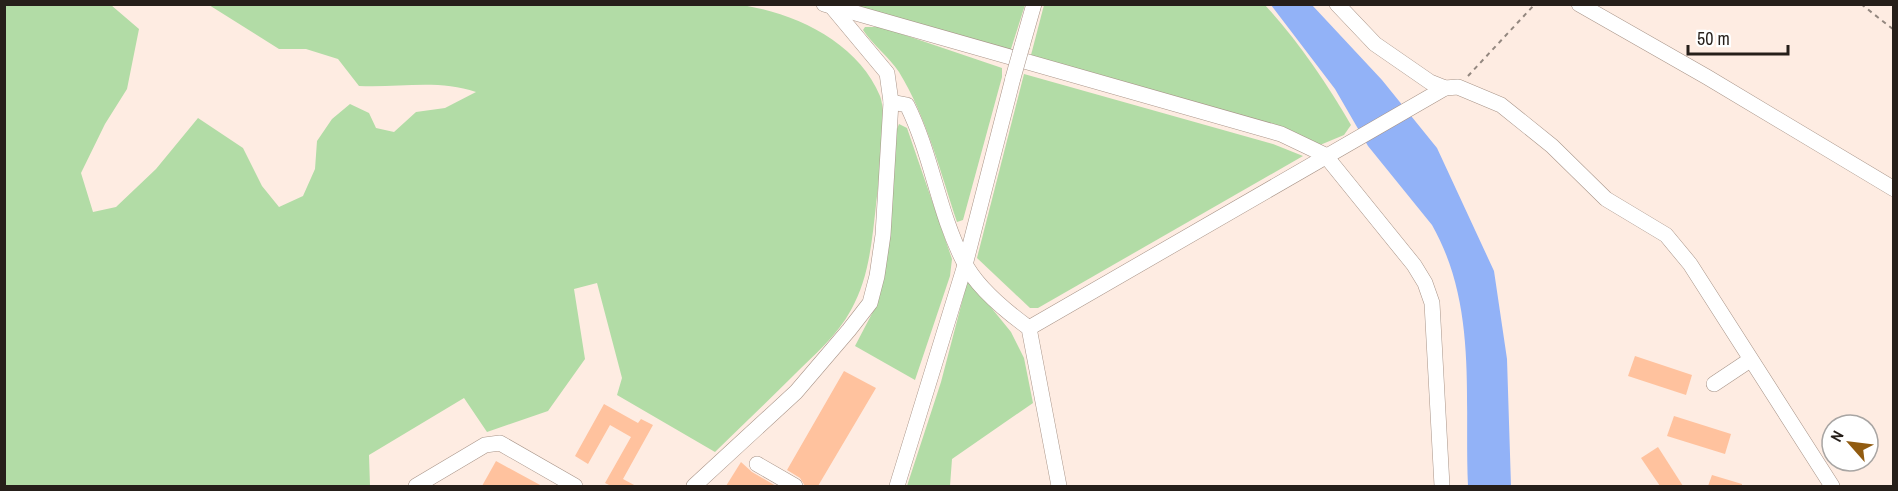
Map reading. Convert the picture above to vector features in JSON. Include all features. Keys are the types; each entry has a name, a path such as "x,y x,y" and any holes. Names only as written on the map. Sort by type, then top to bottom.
{"street":[{"path":"897,486 965,265 1034,4"},
{"path":"1337,4 1375,44 1406,68 1451,88 1501,105 1552,146 1606,199 1666,235 1690,264 1832,486"},
{"path":"1579,4 1707,77 1893,189"},
{"path":"694,486 796,392 870,303 877,276 883,235 891,102 887,73 828,6"},
{"path":"828,6 1281,134 1325,155 1414,265 1425,283 1432,303 1442,486"},
{"path":"1029,328 1404,110 1451,88"},
{"path":"891,102 907,105 916,123 951,233 965,265 1005,311 1029,328 1059,486"},
{"path":"1714,384 1750,360"},
{"path":"416,486 485,445 500,443 575,486"},
{"path":"757,464 795,486"}],"path":[{"path":"1451,88 1535,4"},
{"path":"1861,4 1893,30"}],"green space":[{"path":"731,4 753,7 797,21 838,44 869,76 880,96 883,133 869,259 862,285 851,310 825,345 715,452 617,395 622,378 597,283 574,289 585,359 548,411 487,432 464,398 369,455 370,486 5,486 4,5 111,5 139,29 127,89 105,124 81,173 93,212 116,207 156,169 198,118 243,148 262,186 279,207 303,196 315,169 317,141 332,119 350,104 369,113 376,128 394,132 416,112 445,108 476,92 433,85 359,86 338,59 306,49 279,49 209,5"},
{"path":"841,5 1025,5 1010,52"},
{"path":"1044,5 1265,5 1311,62 1351,125 1344,135 1320,145 1031,55"},
{"path":"865,27 881,27 1002,68 1002,77 963,220 957,222 932,145 909,90 899,72 863,30"},
{"path":"1024,74 1273,144 1303,156 1038,308 1030,308 977,258"},
{"path":"899,124 907,128 952,259 950,276 915,380 855,346 877,304 895,134"},
{"path":"968,279 1011,332 1024,358 1033,403 952,459 950,486 907,486 941,382"}],"water":[{"path":"1271,5 1312,5 1382,80 1437,148 1494,271 1507,359 1511,486 1468,486 1466,352 1463,320 1447,256 1432,225 1368,146 1335,89"}],"building":[{"path":"1635,356 1692,375 1686,395 1628,376"},
{"path":"844,371 876,388 818,486 805,486 800,478 787,470"},
{"path":"604,404 638,423 641,419 653,425 623,479 636,486 611,486 605,483 631,437 610,425 588,464 575,456"},
{"path":"1674,416 1731,434 1725,454 1667,436"},
{"path":"1658,447 1683,486 1660,486 1641,458"},
{"path":"496,461 518,473 542,486 482,486"},
{"path":"741,462 752,472 776,486 726,486"},
{"path":"1712,475 1742,484 1742,486 1708,486"}]}
